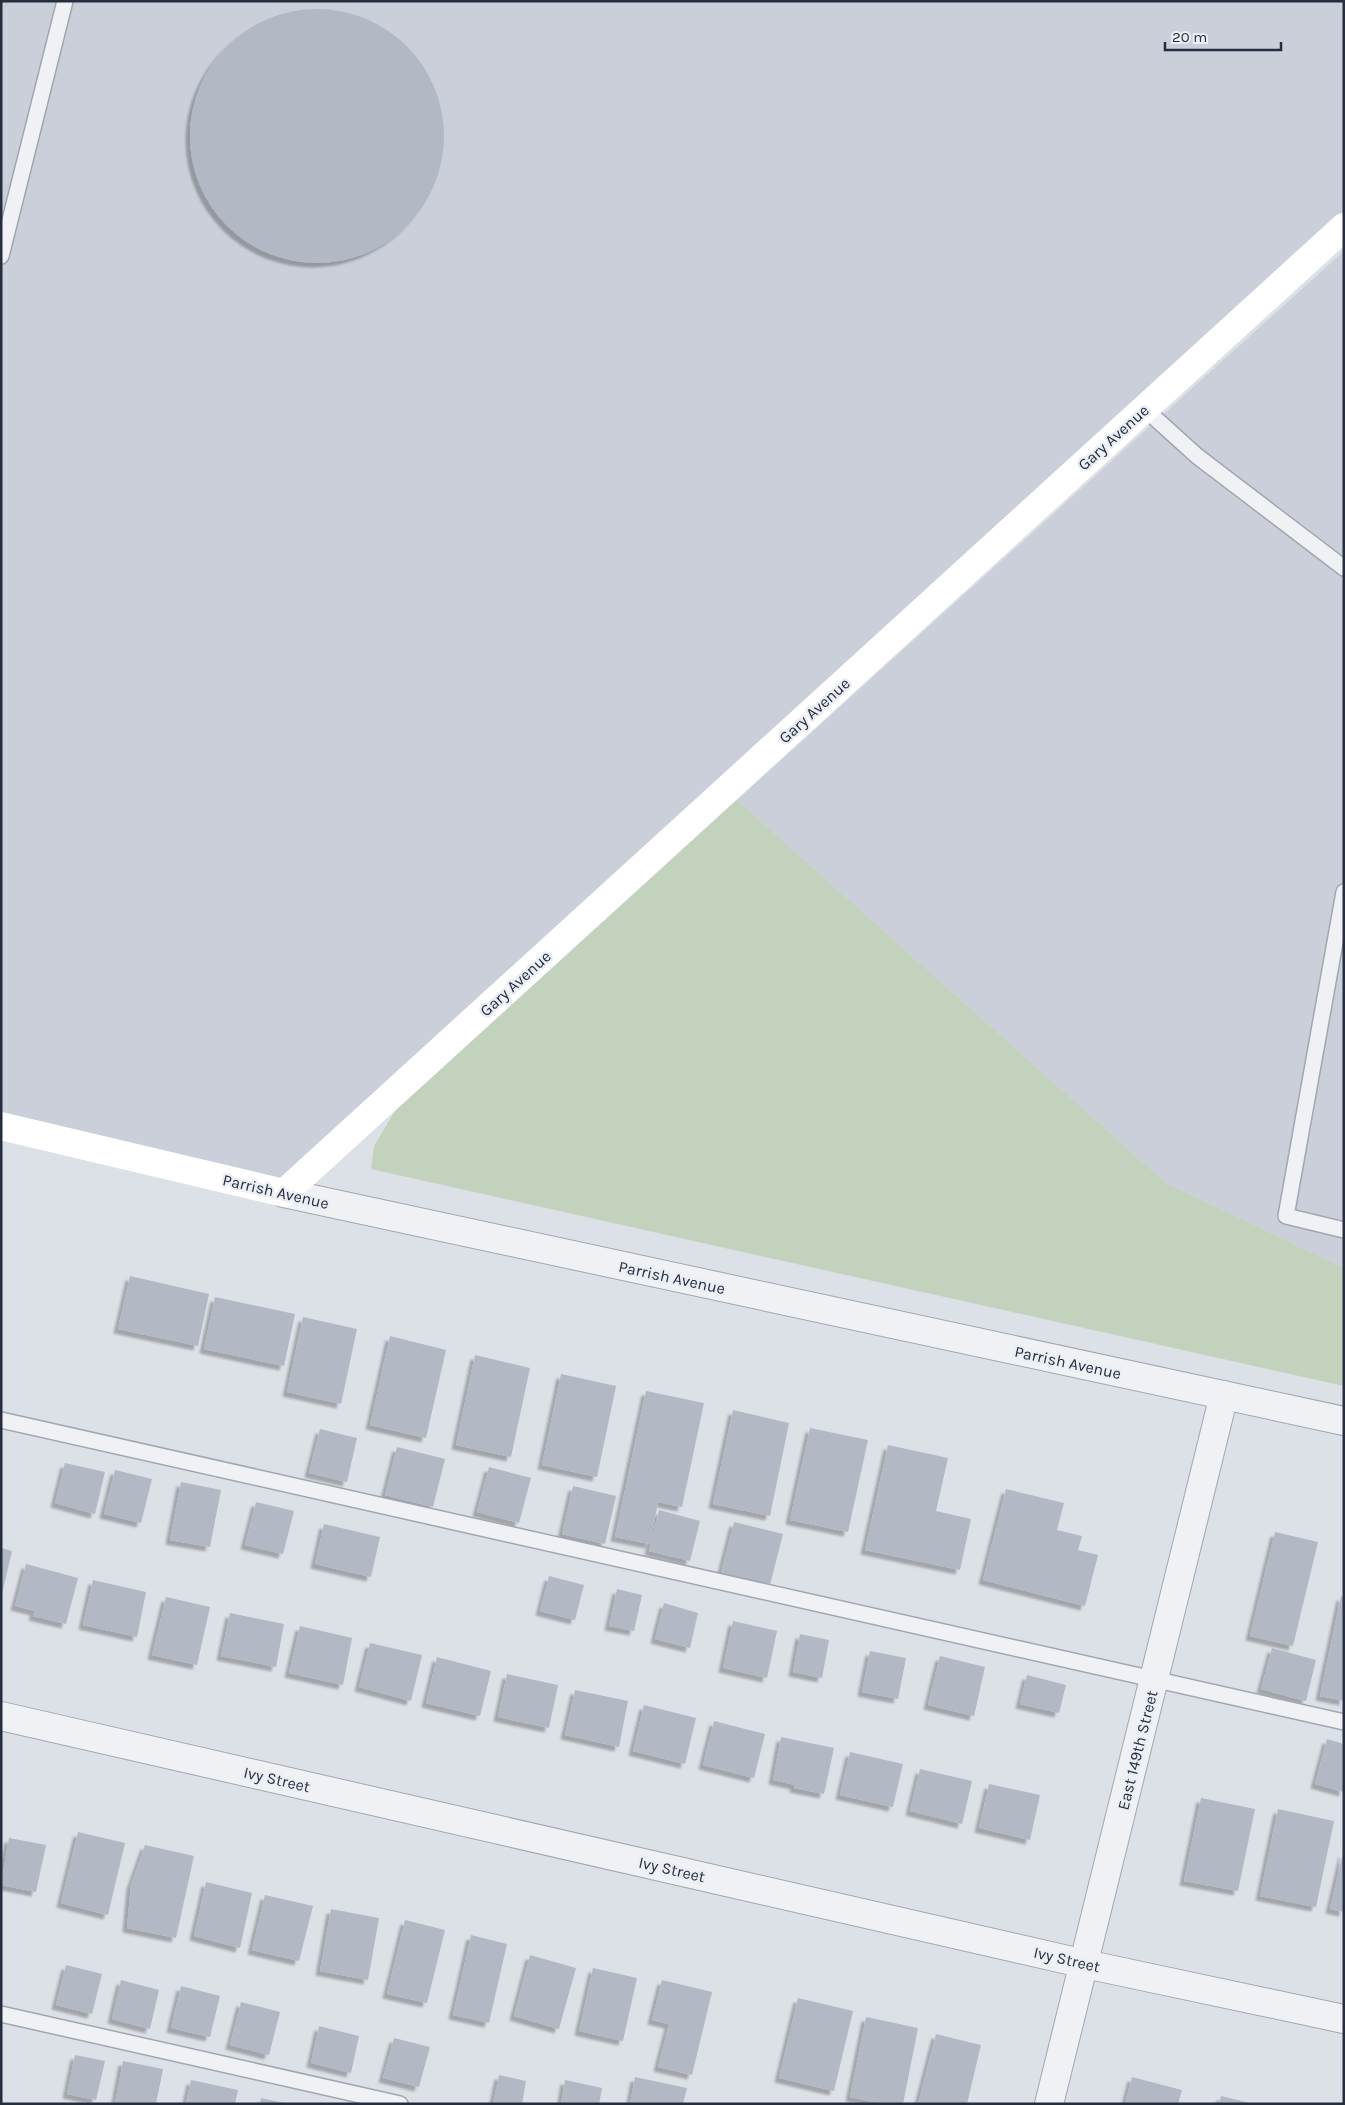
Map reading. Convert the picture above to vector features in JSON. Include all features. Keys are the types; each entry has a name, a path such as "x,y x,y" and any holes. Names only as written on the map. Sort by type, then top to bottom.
{"street":[{"name":"Gary Avenue","path":"284,1193 1344,227"},
{"name":"Parrish Avenue","path":"1,1126 284,1193 1344,1421"},
{"name":"East 149th Street","path":"1049,2104 1224,1395"},
{"name":"Ivy Street","path":"1,1716 1085,1964 1344,2019"}],"lane":[{"path":"1,256 65,1"},
{"path":"1145,409 1197,456 1344,568"},
{"path":"1344,892 1286,1216 1344,1230"},
{"path":"1,1420 1344,1722"},
{"path":"1,2014 400,2104"}],"shaded area":[{"path":"1,1 1344,1 1344,224 284,1193 1,1128"},
{"path":"1344,251 1344,1268 1166,1183 737,800"}],"green space":[{"path":"737,800 1166,1183 1344,1268 1344,1386 371,1169 374,1146 395,1111"}],"building":[{"path":"317,9 342,12 365,19 377,24 407,46 429,76 434,88 441,111 444,136 441,161 434,184 429,196 407,226 377,248 365,253 342,260 317,263 292,260 269,253 257,248 227,226 205,196 200,184 193,161 190,136 193,111 200,88 205,76 227,46 257,24 269,19 292,12"},
{"path":"130,1276 209,1294 198,1346 118,1329"},
{"path":"215,1297 295,1314 284,1366 204,1349"},
{"path":"303,1317 357,1329 341,1404 287,1392"},
{"path":"390,1336 446,1350 426,1438 370,1425"},
{"path":"475,1355 530,1368 511,1457 456,1445"},
{"path":"561,1374 616,1386 597,1477 542,1465"},
{"path":"646,1391 704,1403 682,1507 658,1502 650,1544 615,1537"},
{"path":"733,1410 789,1423 770,1516 713,1504"},
{"path":"810,1428 868,1440 848,1532 790,1520"},
{"path":"320,1429 357,1438 347,1482 309,1473"},
{"path":"888,1445 948,1458 936,1511 971,1519 960,1570 865,1550"},
{"path":"397,1447 445,1459 433,1507 385,1495"},
{"path":"65,1463 105,1472 95,1514 55,1503"},
{"path":"489,1467 531,1478 519,1523 477,1512"},
{"path":"115,1470 152,1479 141,1523 104,1514"},
{"path":"181,1482 221,1490 210,1547 170,1540"},
{"path":"573,1486 616,1496 605,1544 562,1534"},
{"path":"1006,1489 1064,1503 1057,1530 1082,1536 1078,1550 1098,1555 1085,1606 983,1580"},
{"path":"256,1502 294,1511 283,1554 245,1545"},
{"path":"659,1510 700,1521 690,1561 649,1551"},
{"path":"734,1522 783,1534 770,1585 721,1573"},
{"path":"324,1524 380,1537 371,1577 315,1564"},
{"path":"1275,1532 1318,1542 1293,1646 1250,1636"},
{"path":"1,1548 12,1551 2,1594 1,1594"},
{"path":"26,1564 78,1578 66,1624 33,1616 35,1611 15,1606"},
{"path":"549,1576 584,1585 575,1620 540,1611"},
{"path":"93,1580 146,1592 137,1637 83,1625"},
{"path":"617,1589 642,1595 634,1631 609,1626"},
{"path":"1341,1596 1344,1597 1344,1701 1320,1696"},
{"path":"166,1597 210,1607 197,1665 152,1655"},
{"path":"664,1603 698,1613 690,1648 655,1639"},
{"path":"230,1613 284,1624 276,1667 221,1656"},
{"path":"733,1621 777,1631 767,1678 723,1668"},
{"path":"300,1626 352,1638 343,1685 289,1673"},
{"path":"800,1634 829,1640 822,1678 793,1672"},
{"path":"370,1643 422,1655 411,1701 359,1687"},
{"path":"1272,1648 1316,1660 1306,1701 1261,1689"},
{"path":"870,1651 906,1658 898,1699 862,1692"},
{"path":"940,1656 985,1667 974,1716 928,1705"},
{"path":"437,1657 491,1671 480,1716 426,1703"},
{"path":"507,1674 558,1685 549,1728 498,1717"},
{"path":"1027,1675 1066,1685 1059,1713 1020,1704"},
{"path":"575,1690 628,1701 619,1747 565,1735"},
{"path":"644,1705 696,1718 685,1764 633,1751"},
{"path":"714,1721 765,1734 754,1778 703,1765"},
{"path":"781,1737 834,1748 824,1794 794,1788 795,1785 773,1780"},
{"path":"1327,1739 1344,1744 1344,1792 1315,1784"},
{"path":"850,1752 903,1764 893,1807 840,1795"},
{"path":"920,1769 972,1781 962,1824 910,1811"},
{"path":"989,1784 1040,1795 1030,1840 979,1828"},
{"path":"1201,1798 1255,1809 1238,1891 1184,1881"},
{"path":"1278,1809 1334,1821 1316,1907 1260,1896"},
{"path":"78,1832 125,1843 108,1915 61,1903"},
{"path":"9,1838 46,1845 36,1892 1,1885"},
{"path":"145,1845 194,1856 176,1938 127,1928 131,1885"},
{"path":"1344,1853 1344,1912 1330,1909"},
{"path":"206,1882 252,1893 240,1948 194,1936"},
{"path":"265,1895 313,1906 299,1961 252,1950"},
{"path":"331,1909 379,1918 368,1980 320,1971"},
{"path":"405,1920 445,1930 427,2003 387,1994"},
{"path":"471,1935 507,1944 489,2023 453,2015"},
{"path":"530,1955 576,1968 559,2029 514,2016"},
{"path":"66,1965 102,1974 92,2014 56,2005"},
{"path":"593,1968 637,1978 623,2041 579,2031"},
{"path":"121,1980 159,1990 150,2029 112,2019"},
{"path":"662,1980 712,1992 692,2075 658,2067 669,2024 652,2020"},
{"path":"181,1986 220,1996 210,2037 171,2028"},
{"path":"798,1998 853,2011 834,2091 779,2078"},
{"path":"241,2002 280,2012 269,2055 230,2045"},
{"path":"866,2017 918,2028 903,2104 884,2104 850,2097"},
{"path":"319,2026 359,2036 351,2073 311,2063"},
{"path":"936,2034 981,2045 967,2104 918,2104"},
{"path":"394,2038 430,2047 419,2087 383,2078"},
{"path":"75,2055 105,2061 96,2100 67,2094"},
{"path":"123,2061 163,2069 156,2104 115,2104"},
{"path":"499,2075 526,2081 522,2104 493,2104"},
{"path":"635,2077 687,2088 683,2104 630,2104"},
{"path":"1132,2077 1182,2090 1178,2104 1125,2104"},
{"path":"191,2080 238,2090 235,2104 186,2104"},
{"path":"565,2080 602,2088 599,2104 561,2104"},
{"path":"1221,2096 1250,2103 1250,2104 1219,2104"},
{"path":"261,2098 284,2103 284,2104 260,2104"}]}
